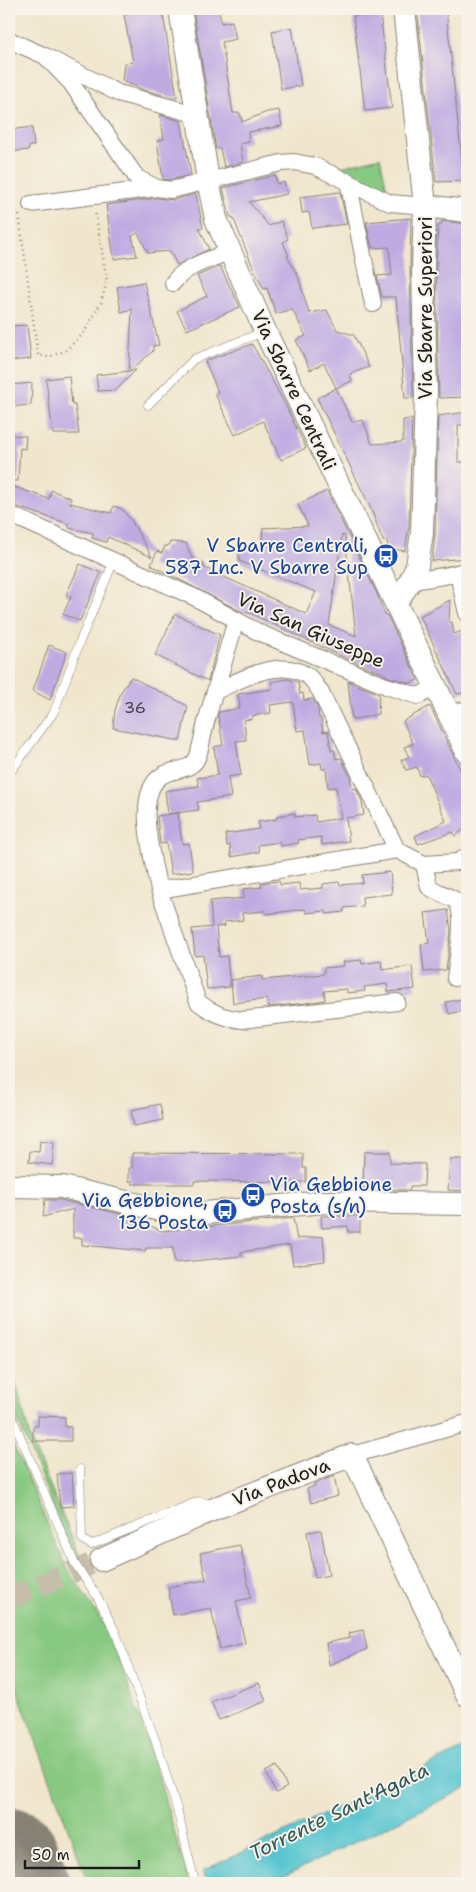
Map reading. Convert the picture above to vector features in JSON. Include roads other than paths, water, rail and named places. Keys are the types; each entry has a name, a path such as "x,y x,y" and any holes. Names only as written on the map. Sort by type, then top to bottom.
{"street":[{"name":"Via Sbarre Centrali","path":"180,9 216,219 265,331 396,602 435,688 459,712 467,752"},
{"name":"Via Sbarre Superiori","path":"396,602 410,582 417,566 422,533 426,393 423,268 425,206 404,9"},
{"path":"9,40 118,93 198,114"},
{"path":"45,56 71,83 137,178 157,188"},
{"path":"24,205 157,188 171,190 281,163 294,162 315,166 390,203 467,211"},
{"path":"348,181 373,304"},
{"path":"174,283 177,278 189,269 230,252"},
{"name":"Via San Giuseppe","path":"9,514 194,597 260,633 386,686 418,696 435,688"},
{"path":"410,582 432,576 463,572 467,613"},
{"path":"236,620 207,716 197,758 190,767 163,775 152,784 148,796 146,823 158,890 198,1002 223,1018 242,1020 397,1002"},
{"path":"216,691 258,672 288,668 308,676 320,692 398,850 424,864 458,862 467,856"},
{"path":"158,890 398,850"},
{"path":"424,864 429,887 456,901 460,909 461,923 455,978"},
{"path":"9,1186 62,1187 182,1215 325,1202 467,1204"},
{"name":"Via Padova","path":"101,1560 221,1506 352,1455 467,1423"},
{"path":"352,1455 467,1695"}],"lane":[{"path":"148,405 194,359 265,331"},
{"path":"9,774 54,712 80,641 114,560"},
{"path":"9,1410 75,1564 97,1596 115,1632 160,1754 177,1809 195,1883"},
{"path":"80,1469 82,1539 91,1545 199,1501 221,1506"}],"water":[{"name":"Torrente Sant'Agata","path":"467,1747 467,1788 270,1883 209,1883 202,1871"}],"tunnel":[{"path":"9,1598 101,1560"}],"place":[{"name":"V Sbarre Centrali, 587 Inc. V Sbarre Sup","path":"386,556"},
{"name":"Via Gebbione Posta (s/n)","path":"253,1195"},
{"name":"Via Gebbione, 136 Posta","path":"225,1211"}]}
